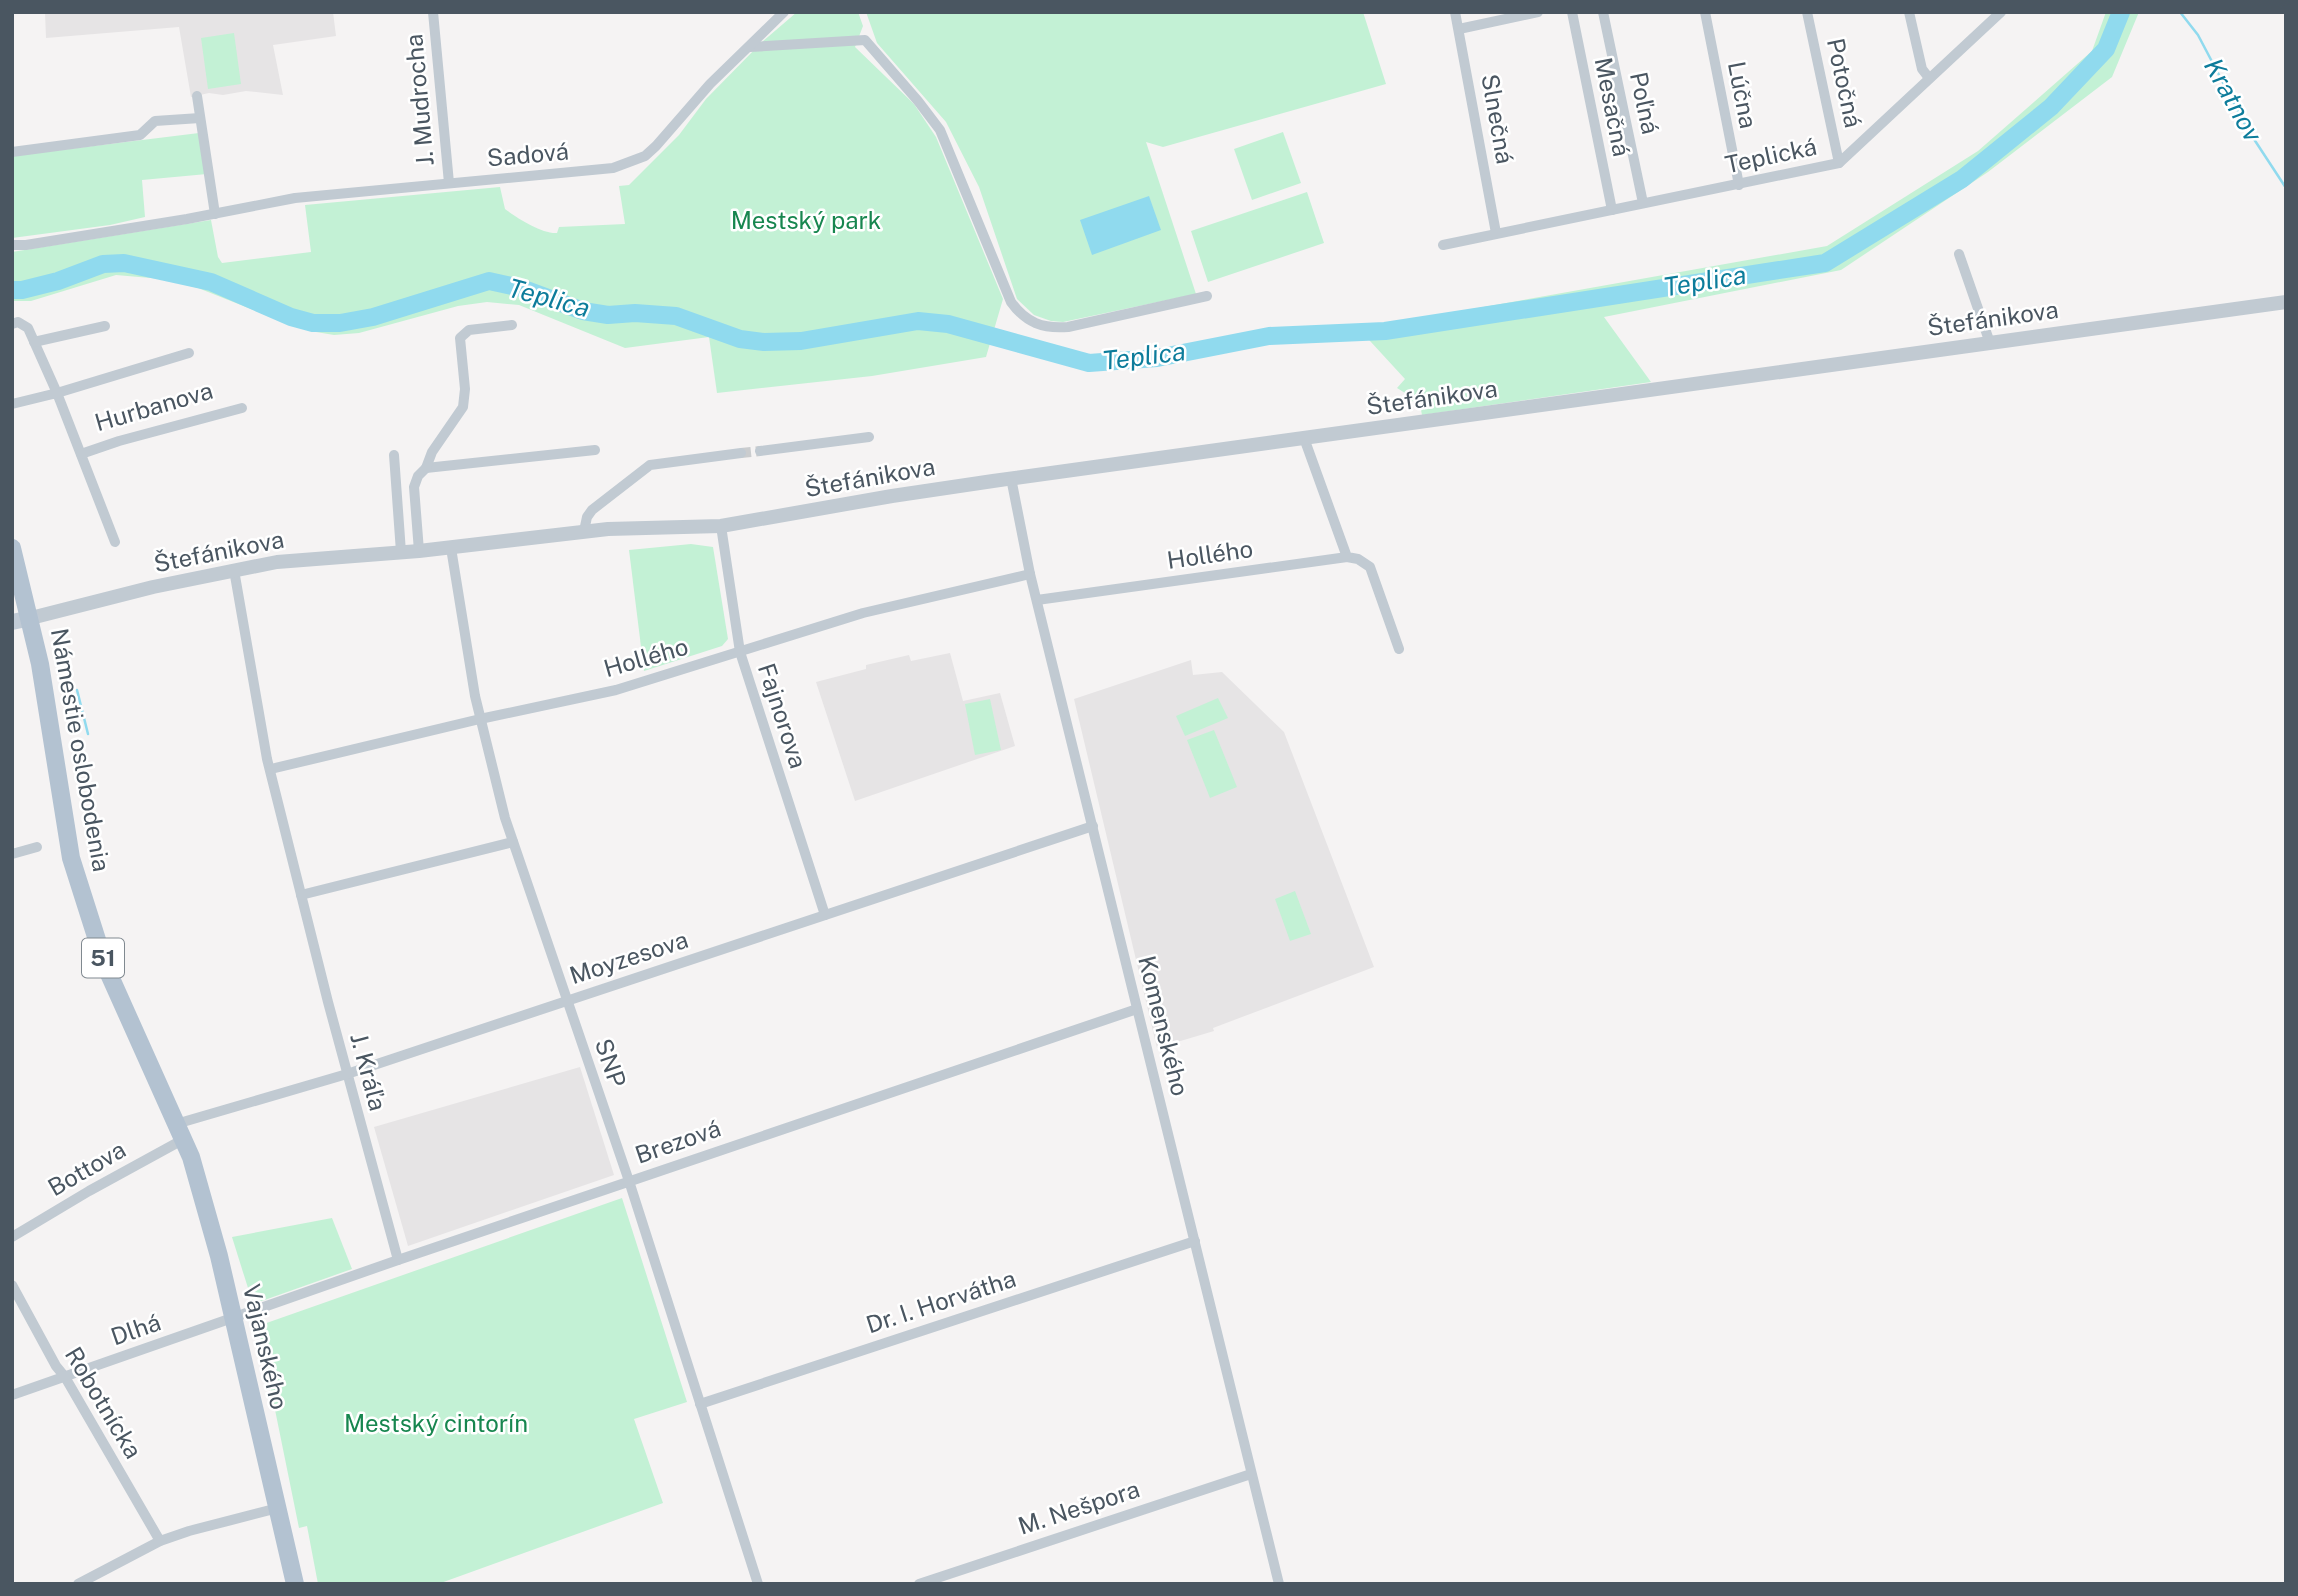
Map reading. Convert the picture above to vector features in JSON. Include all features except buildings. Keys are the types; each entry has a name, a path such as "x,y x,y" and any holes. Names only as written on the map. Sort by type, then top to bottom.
{"main road":[{"name":"51","path":"12,548 31,618"},
{"path":"12,622 31,618"},
{"name":"Námestie oslobodenia","path":"31,618 71,858 105,965 180,1132"},
{"name":"Vajanského","path":"180,1132 191,1157 209,1217 295,1584"}],"street":[{"name":"J. Mudrocha","path":"433,12 449,183"},
{"name":"Sadová","path":"12,245 26,245 215,214 295,198 613,168 645,156 710,84 785,12"},
{"name":"Slnečná","path":"1455,12 1496,233"},
{"path":"1459,29 1538,12"},
{"name":"Mesačná","path":"1572,12 1612,210"},
{"name":"Poľná","path":"1603,12 1643,203"},
{"name":"Lúčna","path":"1705,12 1739,185"},
{"name":"Potočná","path":"1807,12 1839,163"},
{"path":"1909,12 1922,69 1929,78"},
{"name":"Teplická","path":"1443,245 1839,163 2001,12"},
{"path":"750,47 865,40 940,130 1011,302 1018,313 1034,323 1053,328 1068,327 1207,296"},
{"path":"197,96 215,214"},
{"path":"12,152 139,135 155,121 200,118"},
{"path":"1959,254 1990,342"},
{"name":"Štefánikova","path":"31,618 153,587 292,560 451,548 584,531 721,526 1011,478 2286,302"},
{"name":"Hurbanova","path":"12,324 18,322 28,328 57,393 114,542"},
{"path":"419,551 414,487 432,452 463,407 465,389 460,338 469,330 512,325"},
{"path":"34,342 105,326"},
{"name":"Hurbanova","path":"12,404 189,353"},
{"name":"Hurbanova","path":"81,454 242,408"},
{"name":"Štefánikova","path":"760,451 869,437"},
{"path":"1304,438 1347,557 1358,559 1370,567 1399,649"},
{"path":"426,468 595,450"},
{"path":"584,531 587,517 592,510 650,465 741,453"},
{"path":"394,455 401,552"},
{"name":"Komenského","path":"1011,478 1030,574 1279,1584"},
{"name":"Fajnorova","path":"721,526 740,652 825,915"},
{"name":"SNP","path":"451,548 480,719 513,842 629,1181 758,1584"},
{"name":"Hollého","path":"1037,600 1347,557"},
{"name":"J. Kráľa","path":"234,570 271,769 347,1073 398,1260"},
{"name":"Hollého","path":"271,769 616,690 863,613 1030,574"},
{"name":"Moyzesova","path":"180,1132 347,1073 1093,826"},
{"path":"302,895 513,842"},
{"path":"12,854 37,847"},
{"name":"Brezová","path":"233,1318 1137,1009"},
{"name":"Bottova","path":"12,1237 180,1132"},
{"name":"Dr. I. Horvátha","path":"700,1404 1195,1241"},
{"name":"Robotnícka","path":"12,1285 55,1366 65,1377 160,1541"},
{"name":"Dlhá","path":"12,1395 233,1318"},
{"name":"M. Nešpora","path":"919,1584 1251,1474"},
{"path":"78,1584 160,1541 278,1508"}],"shaded area":[{"path":"45,12 333,12 336,36 273,45 283,95 246,91 191,97 179,27 46,38"},
{"path":"950,653 963,701 1000,693 1015,746 855,801 816,682 866,669 866,665 909,655 911,661"},
{"path":"1191,660 1193,675 1222,672 1284,732 1374,967 1213,1028 1214,1031 1157,1048 1074,699"},
{"path":"580,1067 614,1175 408,1246 374,1127"}],"green space":[{"name":"Mestský park","path":"797,12 858,12 863,26 855,47 914,104 936,137 1003,299 986,357 872,376 717,393 709,337 625,348 519,305 487,302 458,306 359,333 334,335 310,331 198,288 162,279 116,275 31,301 12,301 12,252 211,220 218,257 222,263 311,252 305,205 500,187 505,209 544,231 557,233 559,227 625,224 619,186 629,185 679,135 706,99 762,42"},
{"path":"866,12 1363,12 1386,84 1163,147 1146,142 1196,294 1063,322 1051,321 1034,315 1017,299 979,187 946,122 877,43"},
{"path":"2106,12 2139,12 2112,77 1988,172 1841,270 1604,317 1651,382 1422,415 1419,400 1408,402 1405,393 1397,388 1405,379 1359,329 1827,246 1978,151 2092,51"},
{"path":"234,33 241,84 208,89 201,38"},
{"path":"1283,132 1301,183 1252,200 1234,149"},
{"path":"199,133 207,174 142,180 145,217 110,225 12,238 12,156"},
{"path":"1307,192 1324,243 1208,282 1191,231"},
{"path":"691,544 713,547 728,639 722,646 644,671 629,550"},
{"path":"1218,698 1228,718 1185,736 1176,716"},
{"path":"990,699 1001,750 975,755 965,704"},
{"path":"1214,730 1237,787 1210,798 1187,740"},
{"path":"1295,891 1311,934 1290,941 1275,899"},
{"name":"Mestský cintorín","path":"622,1198 687,1402 634,1419 663,1503 438,1584 318,1584 307,1526 299,1528 258,1326"},
{"path":"332,1218 352,1269 253,1304 232,1237"}],"water":[{"path":"1149,196 1161,230 1092,255 1080,220"}],"waterway":[{"name":"Teplica","path":"12,290 58,281 103,264 124,263 211,282 291,317 313,323 340,323 373,317 489,281 521,288 583,311 608,315 635,313 676,316 740,339 764,342 801,341 918,321 948,324 1089,363 1157,358 1269,336 1385,331 1825,263 1962,179 2051,107 2106,49 2121,12"},
{"name":"Kratnov","path":"2180,12 2198,35 2248,130 2286,188"},
{"path":"77,690 88,734"}],"tunnel":[{"path":"741,453 760,451"}]}
